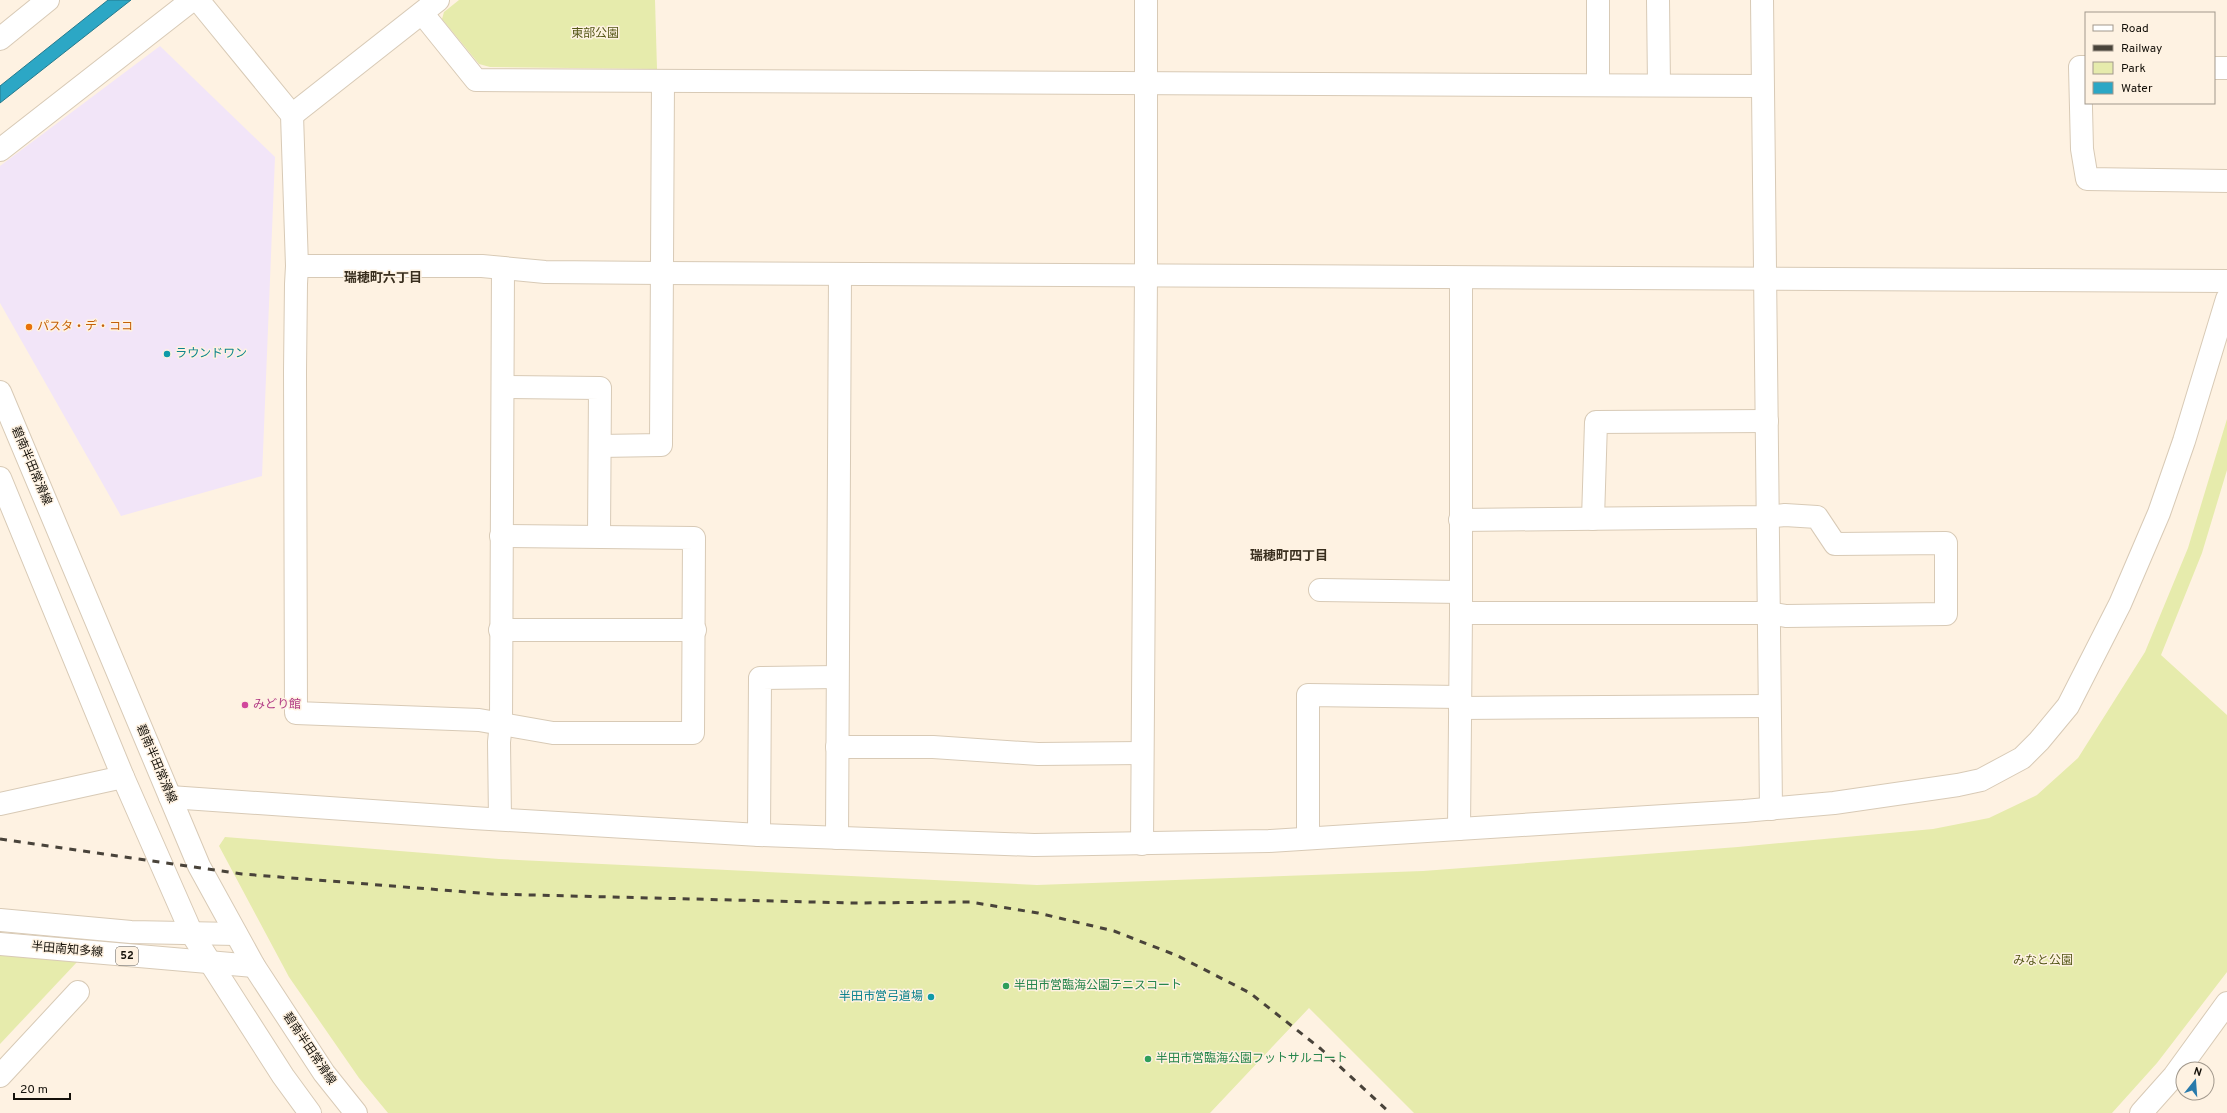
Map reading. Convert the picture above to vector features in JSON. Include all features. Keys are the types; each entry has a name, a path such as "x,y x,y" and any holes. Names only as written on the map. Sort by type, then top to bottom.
{"street":[{"path":"0,150 192,0"},
{"path":"198,0 292,115 298,266 296,284 295,371 296,713 501,723 553,733 693,733 695,630 694,538 501,536"},
{"path":"1142,844 1146,275 1146,0"},
{"path":"1598,0 1598,85"},
{"path":"1658,0 1659,85"},
{"path":"1762,0 1762,86 1768,421 1767,517 1770,809"},
{"path":"0,39 35,4"},
{"path":"292,115 430,7 476,80 1762,86"},
{"path":"2085,67 2080,67 2082,149 2087,178 2227,180"},
{"path":"2215,68 2227,68"},
{"path":"600,446 661,445 663,81"},
{"path":"298,266 482,266 545,272 662,273 1766,280 2227,281"},
{"path":"500,819 499,742 501,723 500,630 503,268"},
{"path":"837,838 840,274"},
{"path":"1459,829 1462,603 1460,520 1461,278"},
{"path":"170,797 759,835 1034,846 1269,841 1770,809 1942,788 1981,780 2022,758 2040,741 2068,706 2120,604 2159,513 2184,441 2227,299"},
{"path":"503,387 600,388 599,536"},
{"name":"碧南半田常滑線","path":"0,392 199,866 254,966 324,1073 356,1113"},
{"path":"1593,519 1596,422 1768,421"},
{"path":"0,478 123,776 192,934 209,963 283,1076 310,1113"},
{"path":"1320,590 1462,603 1769,613 1786,616 1946,614 1946,544 1835,544 1817,517 1785,515 1767,517 1460,520"},
{"path":"500,630 695,630"},
{"path":"759,835 760,678 837,677"},
{"path":"1308,838 1308,695 1460,702 1769,706"},
{"path":"837,747 934,747 1038,754 1142,753"},
{"path":"0,804 123,776"},
{"name":"半田南知多線","path":"0,920 131,932 236,934"},
{"name":"半田南知多線","path":"0,944 254,966"},
{"path":"0,1076 78,992"},
{"path":"2141,1113 2174,1076 2227,1003"}],"shaded area":[{"path":"160,46 275,157 262,476 121,516 0,303 0,166"}],"green space":[{"name":"東部公園","path":"459,0 655,0 657,69 490,67 479,64 442,19 444,12"},
{"name":"みなと公園","path":"2227,419 2227,470 2202,553 2161,655 2227,715 2227,972 2157,1063 2112,1113 1414,1113 1309,1008 1210,1113 388,1113 359,1078 289,977 219,846 225,837 499,859 1037,885 1423,871 1738,847 1933,829 1989,818 2037,795 2078,758 2145,652 2188,548"},
{"path":"0,955 77,962 0,1044"}],"water":[{"path":"108,0 131,0 0,103 0,86"}],"railway":[{"path":"0,839 242,874 492,894 852,903 970,902 1038,913 1114,931 1178,956 1250,993 1321,1049 1390,1113"}],"place":[{"name":"パスタ・デ・ココ","path":"29,327"},
{"name":"ラウンドワン","path":"167,354"},
{"name":"みどり館","path":"245,705"},
{"name":"半田市営臨海公園テニスコート","path":"1006,986"},
{"name":"半田市営弓道場","path":"931,997"},
{"name":"半田市営臨海公園フットサルコート","path":"1148,1059"}],"district":[{"name":"瑞穂町六丁目","path":"383,279"},
{"name":"瑞穂町四丁目","path":"1289,557"}]}
